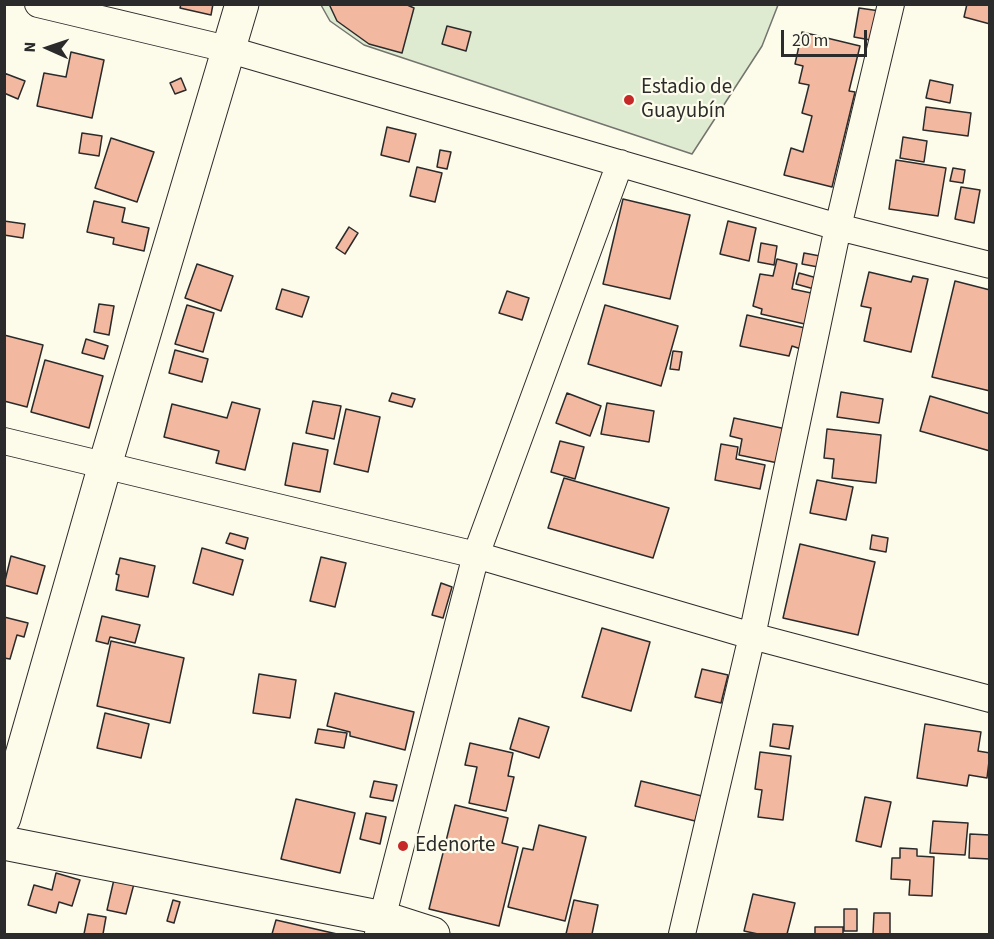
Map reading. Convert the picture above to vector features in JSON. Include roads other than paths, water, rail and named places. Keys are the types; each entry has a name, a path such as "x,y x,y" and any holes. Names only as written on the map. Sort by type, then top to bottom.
{"street":[{"path":"38,4 227,49 838,227 990,265"},
{"path":"4,818 105,465 242,4"},
{"path":"682,934 752,636 838,227 891,4"},
{"path":"380,926 476,555 620,163"},
{"path":"4,441 476,555 752,636 990,699"},
{"path":"4,843 380,926 432,934"}],"place":[{"name":"Estadio de Guayubín","path":"629,100"},
{"name":"Edenorte","path":"403,846"}]}
